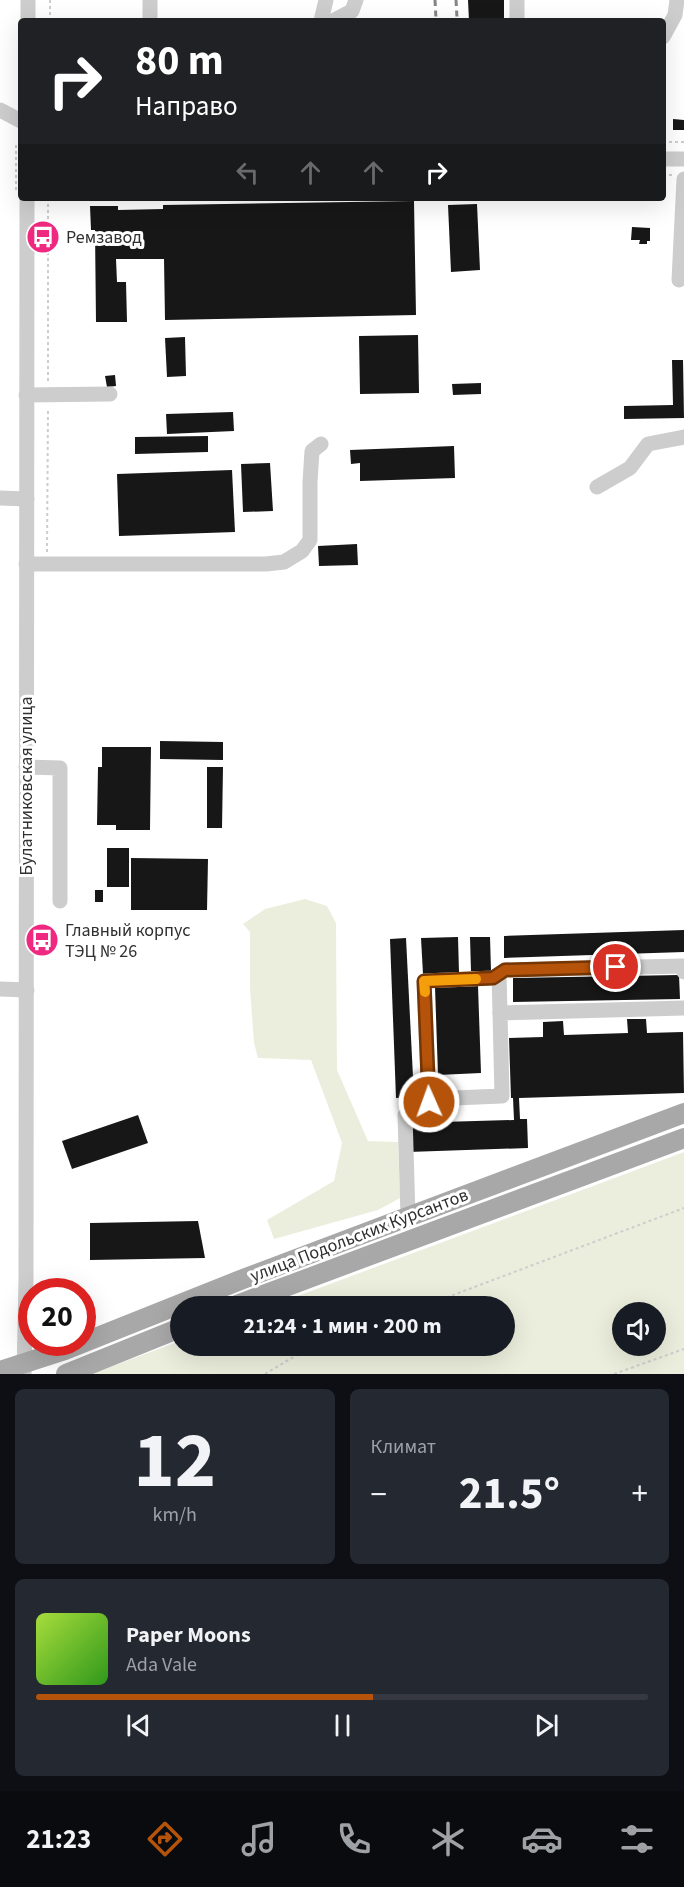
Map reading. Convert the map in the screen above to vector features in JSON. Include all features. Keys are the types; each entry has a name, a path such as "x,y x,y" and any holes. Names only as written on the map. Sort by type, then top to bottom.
{"main road":[{"name":"улица Подольских Курсантов","path":"0,1371 24,1369 65,1350 243,1279 684,1113"},
{"name":"улица Подольских Курсантов","path":"261,1296 684,1138"},
{"path":"66,1374 170,1332"}],"street":[{"path":"28,0 28,18"},
{"path":"150,0 150,18"},
{"path":"322,18 326,0"},
{"path":"339,18 352,11 356,0"},
{"path":"517,0 517,18"},
{"path":"666,32 675,15 677,0"},
{"path":"0,110 18,119"},
{"path":"666,159 684,159"},
{"path":"679,280 684,179"},
{"name":"Булатниковская улица","path":"24,1369 27,990 27,201"},
{"path":"26,395 110,394"},
{"path":"597,487 630,468 648,444 684,437"},
{"path":"26,564 284,562 302,551 310,540 312,451 321,444"},
{"path":"0,498 27,499"},
{"path":"26,767 60,768 60,901"},
{"path":"408,1216 405,1116 429,1102 424,981 493,978 505,970 684,965 684,972"},
{"path":"429,1099 502,1096 499,974"},
{"path":"0,989 27,990"},
{"path":"500,1013 684,1008"}],"path":[{"path":"50,0 50,18"},
{"path":"666,142 684,142"},
{"path":"451,1296 684,1208"},
{"path":"614,1374 684,1349"},
{"path":"265,1374 295,1356"}],"green space":[{"path":"305,899 327,906 336,923 337,1070 368,1141 398,1142 400,1198 378,1210 274,1239 267,1220 334,1181 342,1143 311,1060 258,1058 254,1043 250,988 250,932 243,924 265,909"},
{"path":"684,1152 684,1374 91,1374 170,1345 170,1356 515,1356 515,1296 298,1296"}],"building":[{"path":"468,0 504,0 504,18 469,18"},
{"path":"673,119 684,120 684,130 673,130"},
{"path":"414,201 416,315 165,320 164,259 116,259 117,282 126,282 127,322 96,322 95,230 91,230 90,206 118,206 118,210 163,209 163,205"},
{"path":"477,204 480,270 451,272 448,205"},
{"path":"632,227 650,228 650,241 647,241 647,244 639,244 640,240 631,240"},
{"path":"418,335 419,393 360,394 359,336"},
{"path":"185,337 186,376 167,377 165,338"},
{"path":"672,360 683,360 684,418 624,419 624,406 673,405"},
{"path":"115,375 116,386 107,387 105,376"},
{"path":"481,383 481,394 453,395 452,384"},
{"path":"233,412 234,431 167,434 166,414"},
{"path":"208,436 208,452 135,454 135,437"},
{"path":"454,446 455,478 360,481 360,463 351,464 350,450"},
{"path":"270,463 273,511 243,512 241,464"},
{"path":"232,470 235,532 119,536 117,474"},
{"path":"357,544 358,565 319,566 318,546"},
{"path":"160,741 223,742 223,760 160,759"},
{"path":"102,747 151,747 150,830 116,830 116,825 97,825 98,767 102,767"},
{"path":"207,767 223,767 222,828 207,828"},
{"path":"107,848 129,848 129,887 107,887"},
{"path":"131,858 208,859 207,910 131,910"},
{"path":"95,890 103,890 103,902 95,902"},
{"path":"684,930 684,952 504,958 504,936"},
{"path":"458,937 459,973 423,974 421,938"},
{"path":"470,937 490,937 491,971 471,971"},
{"path":"406,938 414,1097 396,1098 390,939"},
{"path":"679,975 680,999 513,1002 513,978"},
{"path":"478,986 481,1073 438,1075 435,987"},
{"path":"627,1019 646,1019 647,1033 683,1032 684,1093 519,1098 520,1119 527,1119 528,1148 408,1152 407,1123 514,1120 509,1038 543,1037 543,1022 563,1021 564,1035 628,1033"},
{"path":"138,1115 148,1143 72,1169 62,1141"},
{"path":"198,1221 205,1258 90,1260 90,1223"}],"railway":[{"path":"435,0 436,18"},
{"path":"456,0 457,18"}],"slow traffic":[{"path":"425,992 424,981 476,979"}],"place":[{"name":"Ремзавод","path":"43,237"},
{"name":"Главный корпус ТЭЦ № 26","path":"42,940"}],"route":[{"path":"429,1102 424,981 493,978 505,970 616,967"}]}
